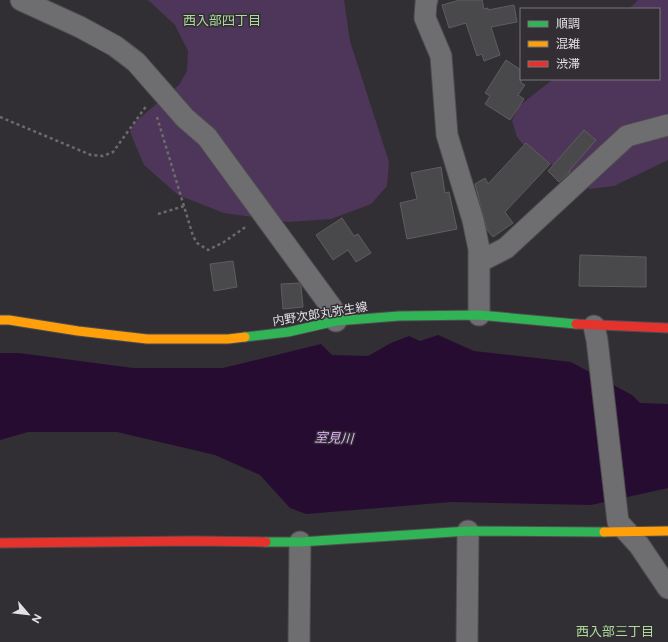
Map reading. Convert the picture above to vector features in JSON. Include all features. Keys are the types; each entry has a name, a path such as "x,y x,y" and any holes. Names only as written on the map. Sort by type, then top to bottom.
{"main road":[{"name":"内野次郎丸弥生線","path":"0,320 146,339 228,338 288,332 336,321 399,316 479,315 595,333 668,328"},
{"path":"0,543 194,541 300,542 468,531 623,527 668,531"}],"street":[{"path":"21,0 80,27 115,46 136,62 155,94 207,137 332,308 336,321"},
{"path":"427,0 425,18 441,56 447,135 473,220 479,249 479,315"},
{"path":"480,262 506,248 627,136 668,125"},
{"path":"595,333 623,527 639,545 668,588"},
{"path":"467,642 468,531"},
{"path":"299,642 300,542"}],"path":[{"path":"0,117 91,155 103,156 113,152 138,115 155,94"},
{"path":"155,94 184,206 193,236 197,243 208,250 224,242 264,214"},
{"path":"158,214 184,206"}],"shaded area":[{"path":"148,0 344,0 350,41 389,162 387,186 371,204 331,219 289,222 224,213 178,195 144,165 130,132 135,122 179,85 187,71 188,51 175,25"},
{"path":"638,0 668,0 668,160 614,186 590,189 526,148 517,137 512,121 518,107 552,80 660,80 660,8 630,8"}],"water":[{"name":"室見川","path":"438,335 474,351 571,362 632,395 640,403 668,404 668,488 591,505 451,502 306,514 290,508 260,475 215,455 117,432 28,432 0,440 0,353 19,353 133,368 223,368 321,344 332,355 368,356 391,343 409,336 420,341"}],"building":[{"path":"460,0 482,0 484,9 488,8 488,10 514,5 517,22 491,27 500,55 484,61 482,54 477,56 466,23 449,28 442,5"},
{"path":"506,60 520,69 520,80 521,83 525,85 518,95 524,99 510,120 485,104 490,96 485,93"},
{"path":"584,130 596,140 569,171 570,172 559,182 548,171"},
{"path":"526,143 550,164 505,212 513,223 493,237 487,230 475,184 485,178 488,184"},
{"path":"441,167 445,193 449,192 457,229 407,239 400,203 417,199 411,173"},
{"path":"342,218 354,236 358,234 371,253 356,262 348,250 333,260 316,235"},
{"path":"580,255 646,257 646,287 579,286"},
{"path":"233,261 237,287 214,291 210,264"},
{"path":"299,283 301,286 303,307 283,309 281,284"}],"traffic: fast":[{"path":"245,337 288,332 336,321 399,316 479,315 576,324"},
{"path":"266,542 300,542 468,531 604,532"}],"traffic: slow":[{"path":"0,320 147,339 228,339 245,337"},
{"path":"604,532 668,531"}],"traffic: jam":[{"path":"576,324 668,328"},
{"path":"0,543 194,541 266,542"}],"district":[{"name":"西入部四丁目","path":"222,20"},
{"name":"西入部三丁目","path":"615,631"}]}
